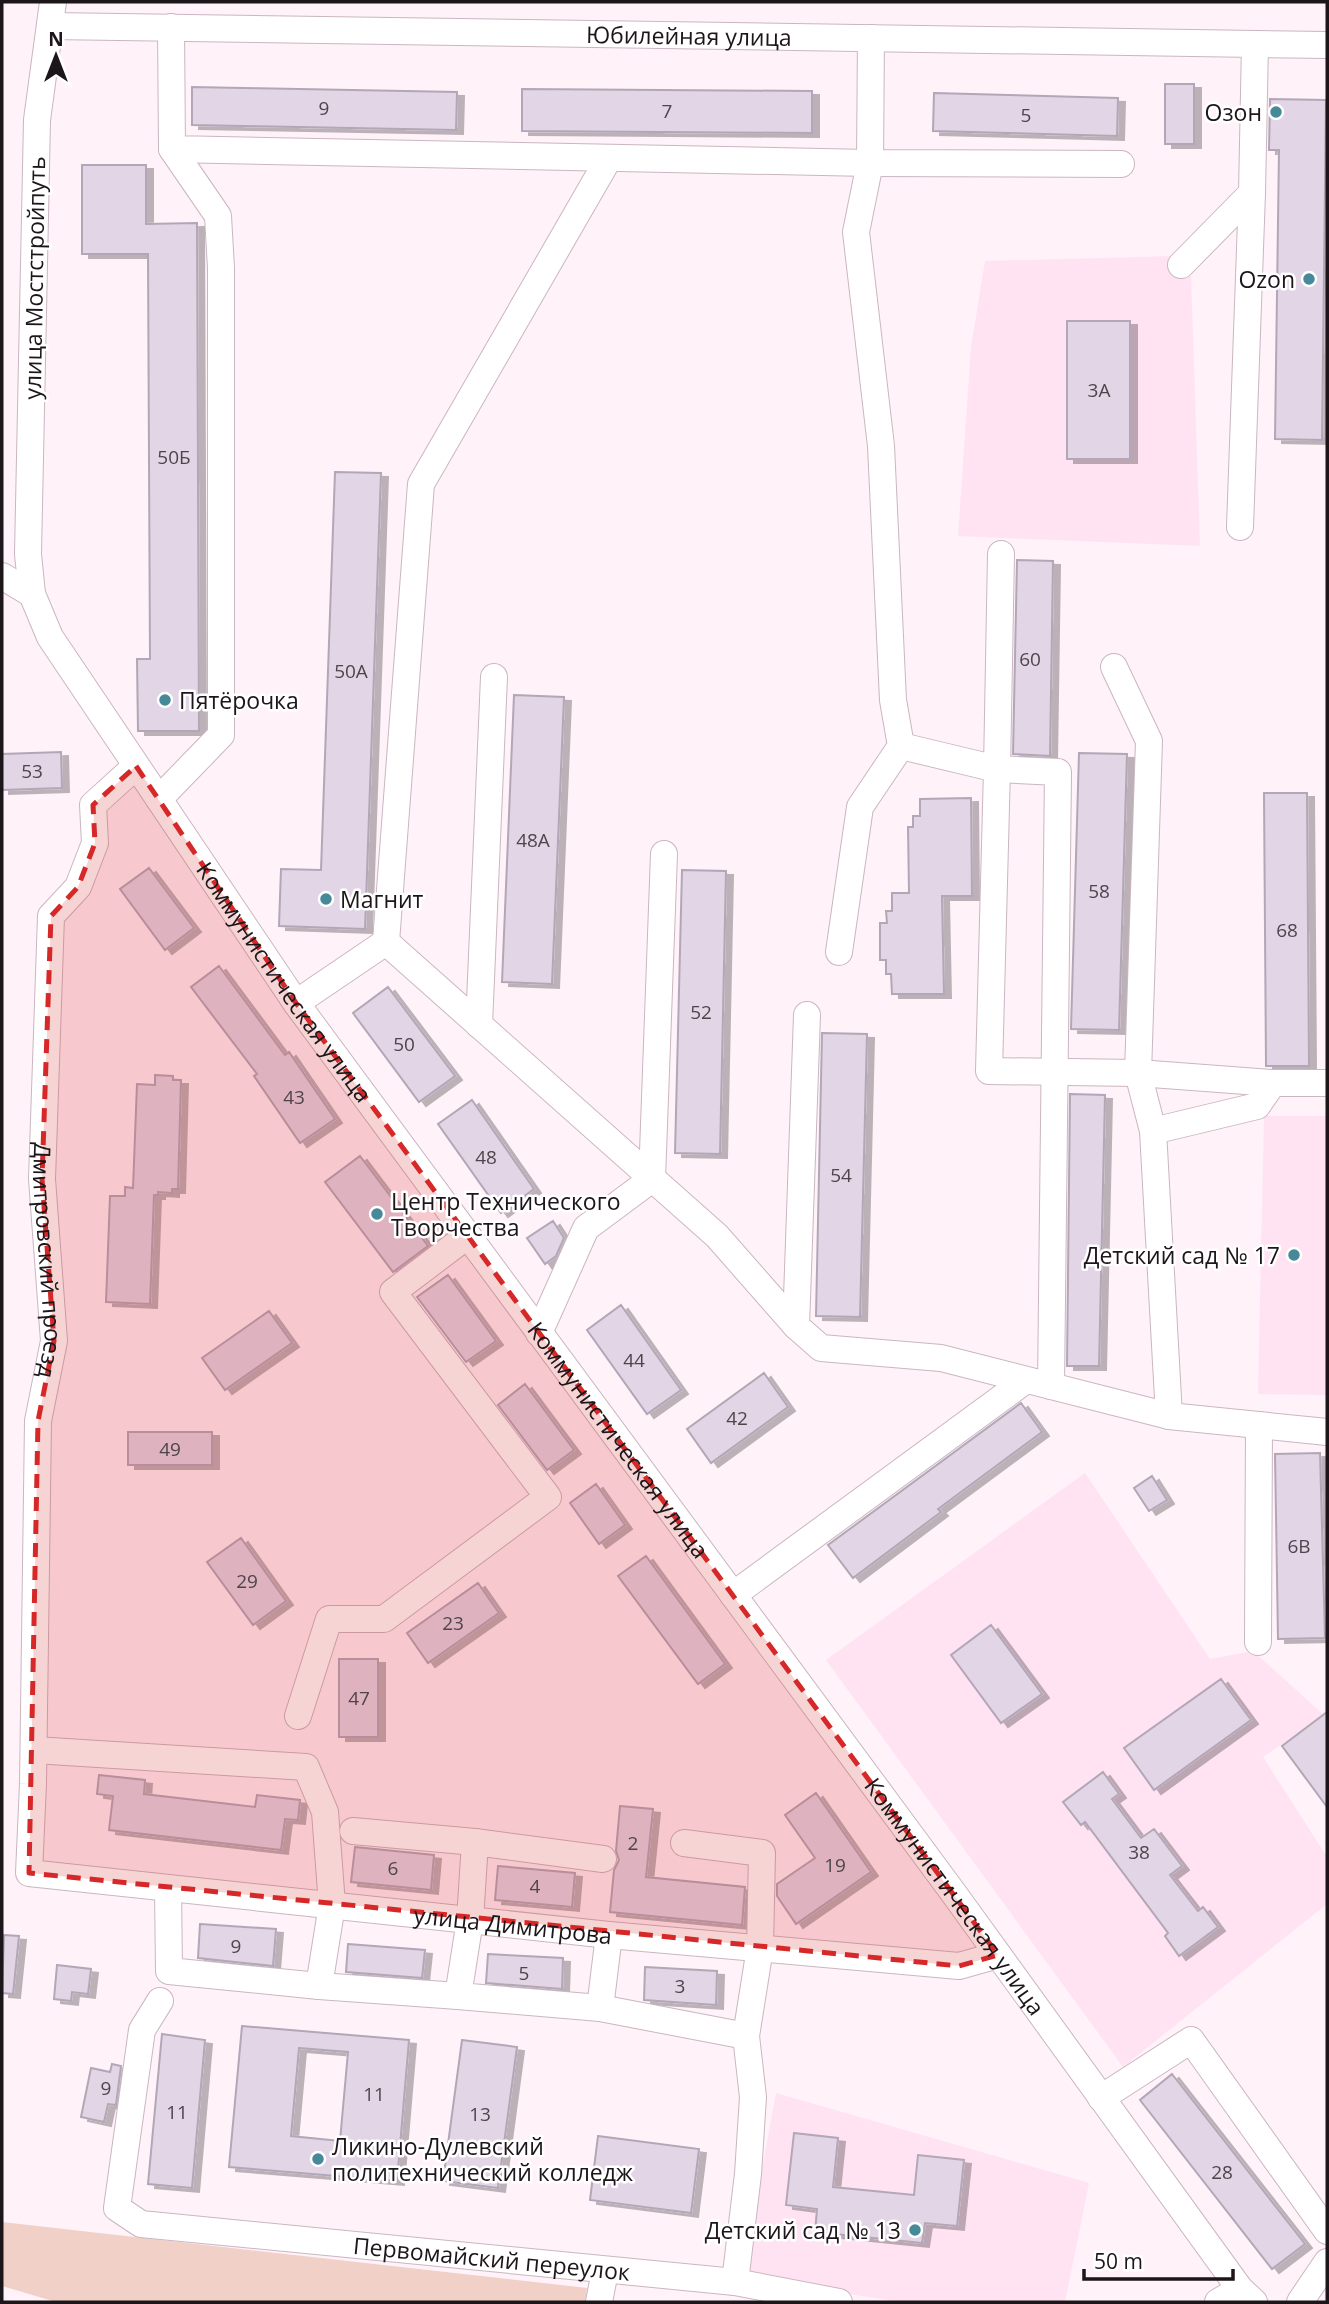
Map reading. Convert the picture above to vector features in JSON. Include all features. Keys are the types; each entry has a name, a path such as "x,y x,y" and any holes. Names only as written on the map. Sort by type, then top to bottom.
{"street":[{"name":"Юбилейная улица","path":"52,14 171,27 1327,45"},
{"name":"улица Мостстройпуть","path":"28,554 37,120 52,14"},
{"path":"159,799 221,735 221,268 218,216 173,149 171,27"},
{"path":"839,952 860,807 901,746 894,700 881,446 856,232 870,163 871,38"},
{"path":"1240,527 1255,44"},
{"path":"173,149 870,163 1121,164"},
{"path":"386,942 421,484 609,158"},
{"path":"1181,265 1252,193"},
{"name":"Коммунистическая улица","path":"28,554 32,594 50,636 296,1003 998,1955 1101,2098 1237,2298"},
{"path":"1001,554 989,1071 1138,1073 1273,1083 1327,1083"},
{"path":"2,576 32,594"},
{"path":"1114,667 1149,741 1138,1073 1153,1131 1169,1416"},
{"path":"479,1025 494,677"},
{"path":"901,746 997,769 1058,772 1053,1071 1039,1383"},
{"name":"Дмитровский проезд","path":"29,1873 34,1750 38,1421 54,1340 42,1179 51,916 78,887 95,843 93,805 136,765"},
{"path":"652,1179 664,854"},
{"path":"296,1003 386,942"},
{"path":"386,942 716,1237 796,1326 821,1348 941,1359 1169,1416 1327,1432"},
{"path":"796,1326 807,1015"},
{"path":"1153,1131 1257,1105 1273,1083"},
{"path":"539,1333 586,1228 652,1179"},
{"path":"298,1716 329,1619 384,1619 548,1497 393,1292 467,1236"},
{"path":"733,1595 1039,1383"},
{"path":"1258,1642 1259,1425"},
{"path":"34,1750 306,1767 326,1812 332,1905 319,1986"},
{"path":"353,1831 475,1842 603,1859"},
{"path":"458,1996 470,1920 475,1842"},
{"path":"684,1843 762,1853 760,1948 746,2036 753,2097 748,2174 735,2282"},
{"name":"улица Димитрова","path":"29,1873 609,1935 959,1966 998,1955"},
{"path":"168,1888 169,1971 319,1986 600,2008 746,2036"},
{"path":"600,2008 609,1935"},
{"name":"Первомайский переулок","path":"160,2001 142,2030 117,2208 141,2224 735,2282 839,2302"},
{"path":"1101,2098 1191,2040 1327,2231"},
{"path":"1300,2302 1327,2262"},
{"path":"598,2302 605,2270"}],"highlighted area":[{"path":"136,766 296,1003 998,1955 959,1966 29,1873 38,1421 54,1341 42,1179 51,916 78,887 95,843 93,805"}],"shaded area":[{"path":"1173,256 1191,276 1200,546 958,536 971,347 985,261"},
{"name":"Детский сад № 17","path":"1264,1116 1327,1116 1327,1395 1258,1394"},
{"path":"1085,1473 1210,1659 1253,1651 1324,1715 1263,1757 1327,1857 1327,1904 1123,2067 826,1660"},
{"name":"Детский сад № 13","path":"776,2093 1089,2183 1065,2302 902,2302 742,2278"},
{"path":"2,2222 587,2288 585,2302 56,2302 2,2286"}],"building":[{"path":"1165,84 1194,84 1194,144 1165,144"},
{"path":"192,87 457,92 456,130 192,125"},
{"path":"522,89 812,91 812,133 522,131"},
{"path":"934,93 1118,98 1117,136 933,131"},
{"path":"1270,99 1326,100 1322,440 1275,439 1279,150 1269,150"},
{"path":"82,165 146,165 146,224 197,223 199,731 138,731 137,659 150,659 148,254 82,254"},
{"path":"1067,321 1130,321 1130,459 1067,459"},
{"path":"335,472 381,473 365,929 279,926 281,869 321,870"},
{"path":"1017,560 1053,561 1050,756 1013,754"},
{"path":"514,695 564,697 552,984 502,982"},
{"path":"61,752 62,788 2,790 2,754"},
{"path":"1079,753 1127,754 1119,1030 1071,1029"},
{"path":"1264,793 1307,793 1309,1066 1266,1066"},
{"path":"971,798 972,896 942,896 944,994 892,994 891,974 886,974 886,960 880,960 880,923 887,923 886,911 892,911 892,893 909,893 908,827 913,827 913,816 920,816 920,799"},
{"path":"149,868 194,928 165,950 120,889"},
{"path":"682,870 726,871 720,1154 675,1153"},
{"path":"219,966 285,1055 289,1052 335,1119 300,1143 254,1076 257,1074 191,987"},
{"path":"388,987 455,1076 419,1102 353,1013"},
{"path":"822,1033 867,1034 860,1317 816,1316"},
{"path":"155,1075 173,1076 173,1080 181,1080 178,1189 172,1189 172,1193 158,1192 158,1195 154,1195 150,1304 106,1302 110,1196 125,1196 125,1187 133,1188 137,1084 155,1085"},
{"path":"1070,1094 1105,1095 1099,1366 1067,1366"},
{"path":"472,1100 534,1189 501,1213 438,1124"},
{"name":"Центр Технического Творчества","path":"360,1156 428,1246 393,1272 325,1182"},
{"path":"553,1221 564,1238 556,1256 545,1264 527,1238"},
{"path":"448,1275 496,1341 466,1362 417,1297"},
{"path":"621,1305 681,1390 647,1414 587,1330"},
{"path":"269,1311 292,1343 225,1390 202,1358"},
{"path":"764,1373 788,1407 711,1463 687,1429"},
{"path":"525,1384 574,1450 547,1470 498,1405"},
{"path":"1021,1403 1042,1432 938,1509 941,1512 853,1578 828,1545"},
{"path":"128,1432 212,1432 212,1465 128,1465"},
{"path":"1320,1453 1325,1638 1278,1639 1275,1454"},
{"path":"1152,1476 1167,1500 1149,1511 1134,1488"},
{"path":"596,1484 625,1525 599,1544 570,1503"},
{"path":"241,1538 286,1601 253,1625 207,1562"},
{"path":"646,1556 725,1664 698,1684 618,1576"},
{"path":"478,1583 499,1613 428,1663 407,1633"},
{"path":"991,1625 1042,1694 1001,1723 951,1655"},
{"path":"339,1659 378,1659 378,1737 339,1737"},
{"path":"1221,1679 1251,1720 1154,1790 1124,1748"},
{"path":"1327,1712 1327,1807 1282,1746"},
{"path":"1103,1772 1119,1794 1112,1799 1141,1838 1154,1829 1182,1866 1170,1875 1198,1911 1203,1907 1218,1927 1179,1956 1165,1936 1168,1933 1085,1822 1081,1825 1063,1802"},
{"path":"99,1775 145,1780 144,1794 255,1807 257,1795 300,1800 298,1820 285,1819 281,1850 109,1830 113,1796 97,1794"},
{"path":"816,1793 871,1872 796,1924 777,1896 777,1884 815,1858 785,1815"},
{"path":"620,1806 653,1809 646,1877 745,1887 742,1925 610,1912 614,1870 619,1860 616,1851"},
{"path":"355,1847 434,1855 431,1890 351,1882"},
{"path":"498,1866 575,1873 572,1907 495,1900"},
{"path":"200,1924 276,1929 273,1966 198,1958"},
{"path":"4,1935 19,1936 13,1994 2,1993"},
{"path":"348,1944 425,1950 422,1978 346,1972"},
{"path":"488,1954 563,1958 562,1989 486,1983"},
{"path":"57,1965 91,1969 88,1994 72,1992 71,2001 54,1999"},
{"path":"645,1967 717,1971 716,2005 644,2000"},
{"path":"242,2026 409,2040 397,2181 229,2167","holes":["299,2048 348,2052 340,2141 291,2136"]},
{"path":"162,2034 205,2040 192,2188 148,2184"},
{"path":"462,2040 517,2047 498,2188 443,2181"},
{"path":"112,2064 121,2066 116,2105 108,2104 104,2122 81,2117 91,2068 110,2072"},
{"path":"1172,2074 1305,2244 1272,2269 1140,2100"},
{"path":"794,2133 838,2138 833,2187 914,2195 918,2155 964,2160 957,2226 925,2223 922,2243 815,2232 817,2209 786,2205"},
{"path":"598,2136 699,2149 691,2213 590,2200"}],"place":[{"name":"Озон","path":"1276,112"},
{"name":"Ozon","path":"1309,279"},
{"name":"Пятёрочка","path":"165,700"},
{"name":"Магнит","path":"326,899"},
{"name":"Центр Технического Творчества","path":"377,1214"},
{"name":"Детский сад № 17","path":"1294,1255"},
{"name":"Ликино-Дулевский политехнический колледж","path":"318,2159"},
{"name":"Детский сад № 13","path":"915,2230"}]}
